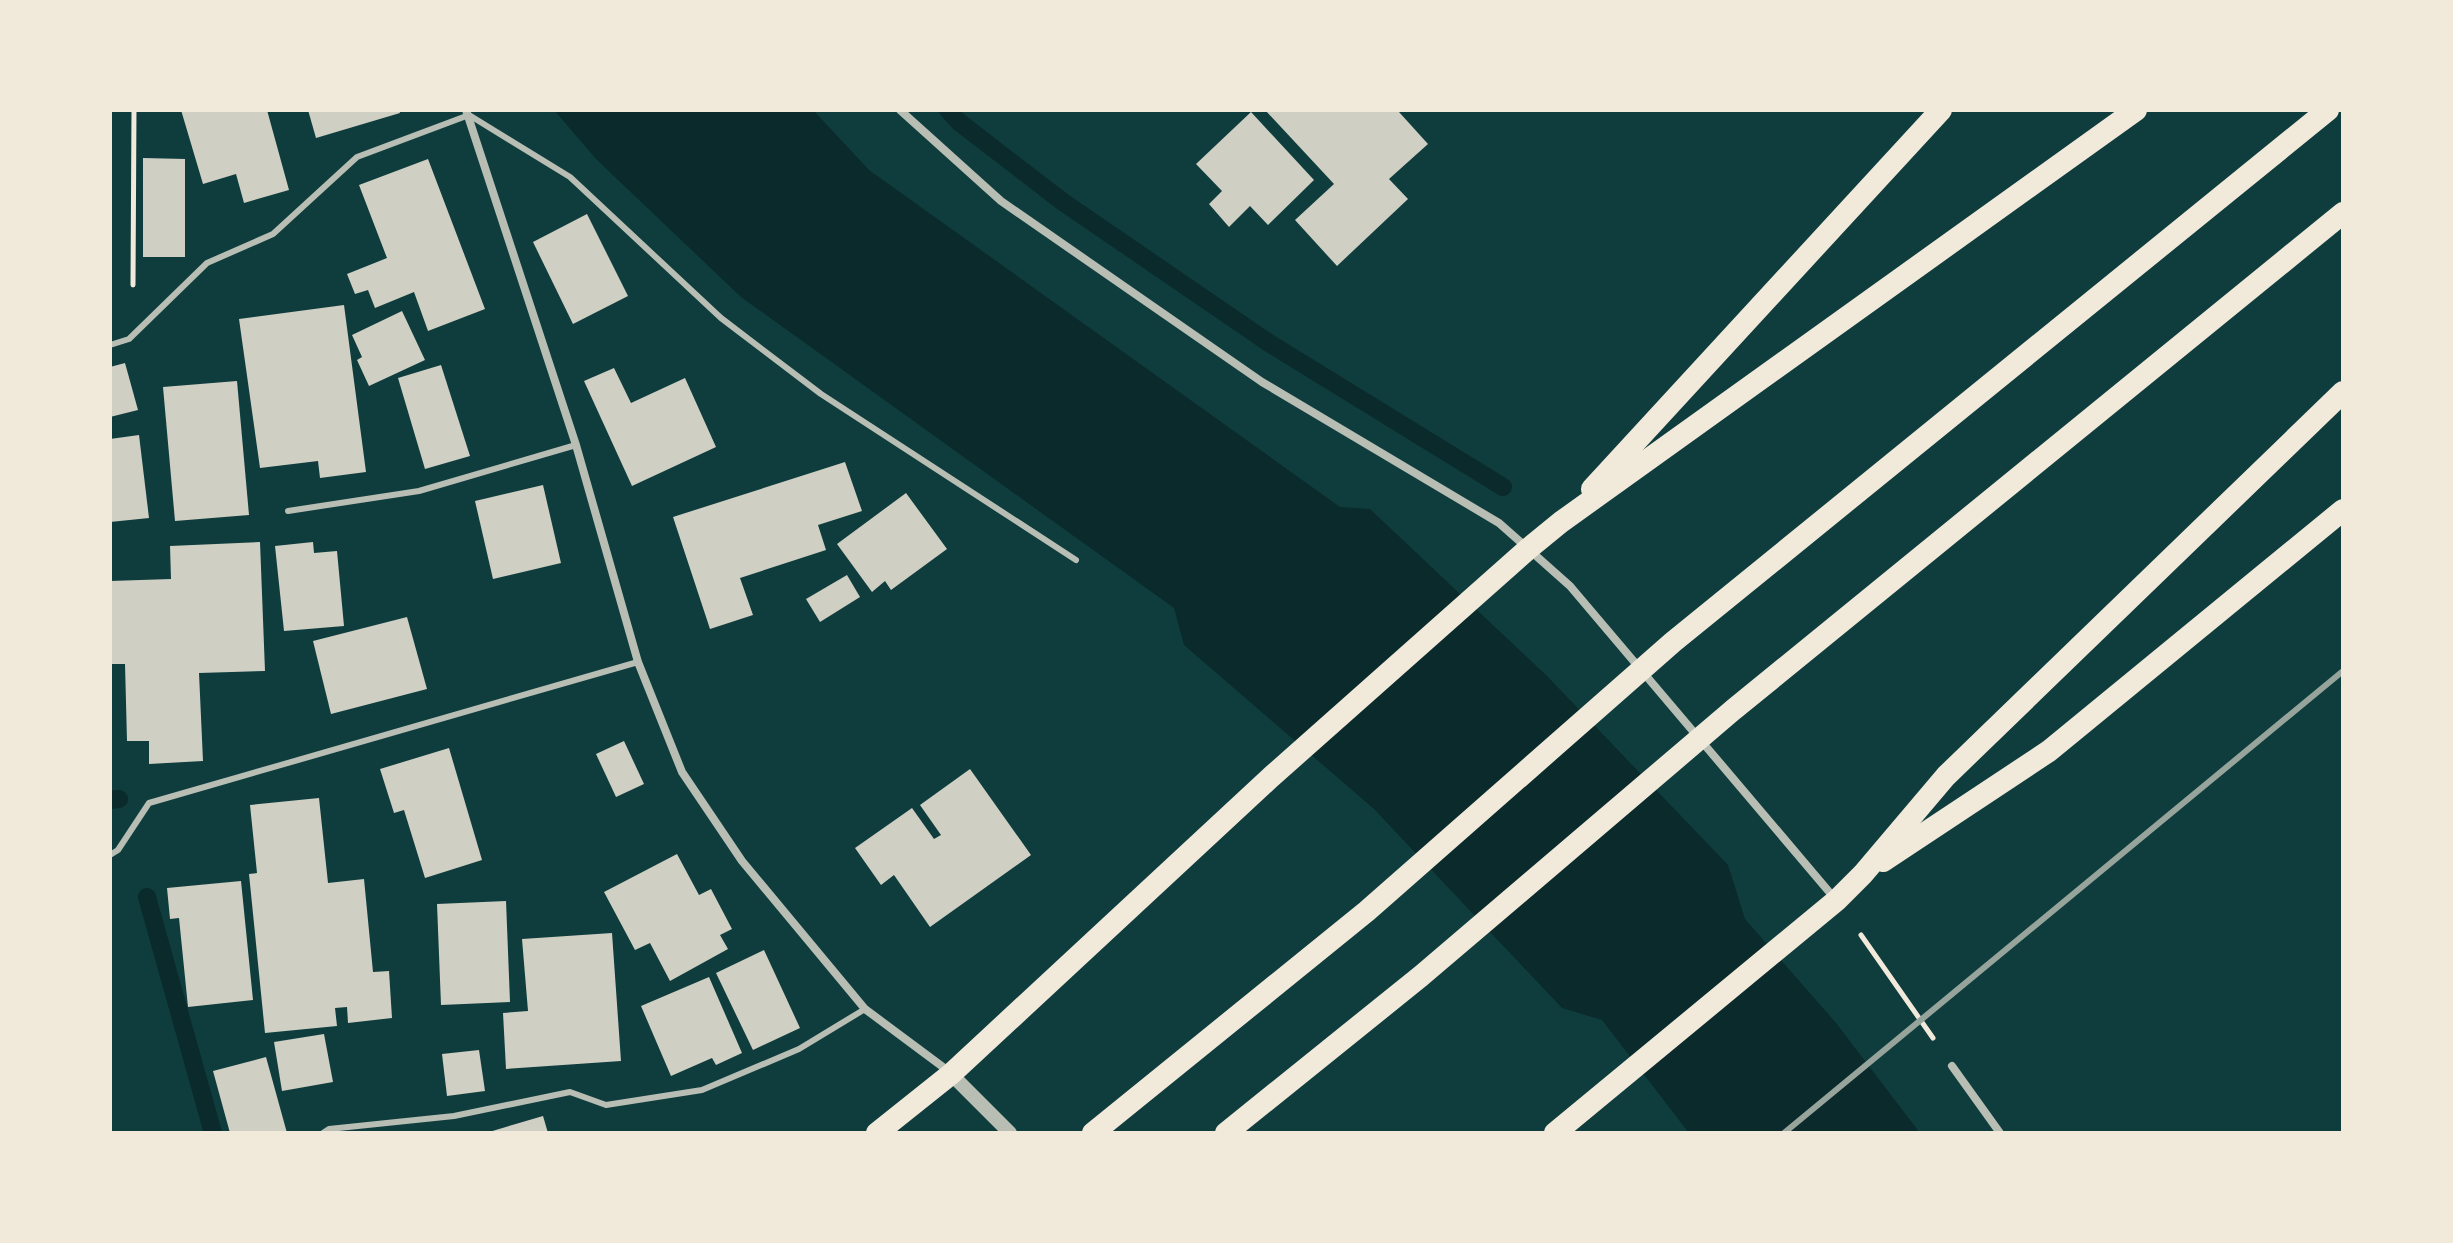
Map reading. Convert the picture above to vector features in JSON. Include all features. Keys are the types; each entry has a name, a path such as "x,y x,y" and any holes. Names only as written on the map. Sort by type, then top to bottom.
{"highway":[{"path":"1561,522 1941,110"},
{"path":"877,1133 951,1074 1271,777 1561,522 2136,110"},
{"path":"1100,1128 1367,911 1673,642 2328,110"},
{"path":"1226,1133 1421,976 1733,710 2343,213"},
{"path":"1555,1133 1837,900 1946,776 2343,392"},
{"path":"1863,874 2049,751 2343,510"}],"street":[{"path":"900,110 1014,210 1262,382 1499,523 1522,555 1570,586 1837,900"},
{"path":"469,112 576,445 638,662 682,772 742,861 865,1009 951,1074 1010,1133"},
{"path":"1952,1066 2000,1133"}],"lane":[{"path":"110,345 129,339 207,263 273,234 357,157 469,112 570,177 721,318 821,394 1076,560"},
{"path":"288,511 419,491 576,445"},
{"path":"110,855 118,850 149,803 638,662"},
{"path":"323,1133 329,1129 454,1116 570,1092 606,1105 702,1090 799,1049 865,1009"}],"path":[{"path":"129,339 132,314 134,110"},
{"path":"1837,900 1952,1066"}],"water":[{"path":"554,110 813,110 869,170 1340,507 1370,509 1547,676 1728,865 1745,919 1836,1023 1920,1133 1689,1133 1602,1020 1562,1008 1374,809 1184,645 1174,608 741,297 596,159"}],"building":[{"path":"181,110 267,110 289,190 244,203 236,174 203,184"},
{"path":"308,110 399,110 400,113 316,138"},
{"path":"1265,110 1401,110 1399,112 1428,144 1389,179 1408,199 1337,266 1295,220 1334,184"},
{"path":"1251,112 1314,180 1268,225 1250,206 1229,227 1209,204 1222,191 1196,164"},
{"path":"143,158 185,159 185,257 143,257"},
{"path":"428,159 485,309 428,331 414,292 375,308 368,290 355,294 347,274 387,258 359,185"},
{"path":"587,214 628,296 573,324 533,242"},
{"path":"344,305 366,472 320,478 318,461 260,468 239,319"},
{"path":"402,311 425,360 369,386 357,360 362,357 352,335"},
{"path":"125,363 138,410 110,417 110,367"},
{"path":"441,365 470,456 425,469 398,378"},
{"path":"614,368 631,403 685,378 716,447 632,486 584,381"},
{"path":"237,381 249,515 175,521 163,387"},
{"path":"139,435 149,518 110,522 110,439"},
{"path":"845,462 862,511 818,525 826,550 740,578 753,615 710,629 673,517"},
{"path":"543,485 561,563 493,579 475,501"},
{"path":"906,493 947,549 891,590 885,581 872,592 837,544"},
{"path":"260,542 265,671 199,673 203,761 149,764 149,741 127,741 125,664 110,664 110,581 171,579 170,546"},
{"path":"313,542 314,553 337,551 344,626 284,631 275,546"},
{"path":"847,575 860,597 820,622 806,599"},
{"path":"407,617 427,689 331,714 313,641"},
{"path":"624,741 644,784 616,797 596,754"},
{"path":"449,748 482,860 425,878 404,810 394,813 380,769"},
{"path":"970,769 1031,855 930,927 894,875 881,885 855,848 912,808 934,839 941,835 920,805"},
{"path":"319,798 328,883 364,879 373,972 389,971 392,1018 348,1023 347,1007 335,1008 337,1026 265,1033 249,874 257,873 250,805"},
{"path":"677,854 699,895 711,889 732,929 720,935 728,949 670,981 650,943 635,950 604,892"},
{"path":"241,881 253,1000 188,1007 179,918 170,919 167,888"},
{"path":"506,901 510,1002 441,1005 437,904"},
{"path":"612,933 621,1061 506,1069 503,1013 528,1011 522,939"},
{"path":"764,950 800,1028 753,1050 716,973"},
{"path":"709,977 742,1053 716,1065 712,1058 671,1076 641,1006"},
{"path":"324,1034 333,1082 282,1091 274,1042"},
{"path":"479,1050 485,1091 447,1096 442,1054"},
{"path":"266,1057 287,1133 230,1133 213,1071"},
{"path":"543,1116 548,1133 489,1133 489,1132"}],"waterway":[{"path":"948,110 959,122 1063,202 1269,343 1503,487"},
{"path":"110,800 119,799"},
{"path":"147,897 213,1133"}],"railway":[{"path":"1784,1133 2343,671"}]}
